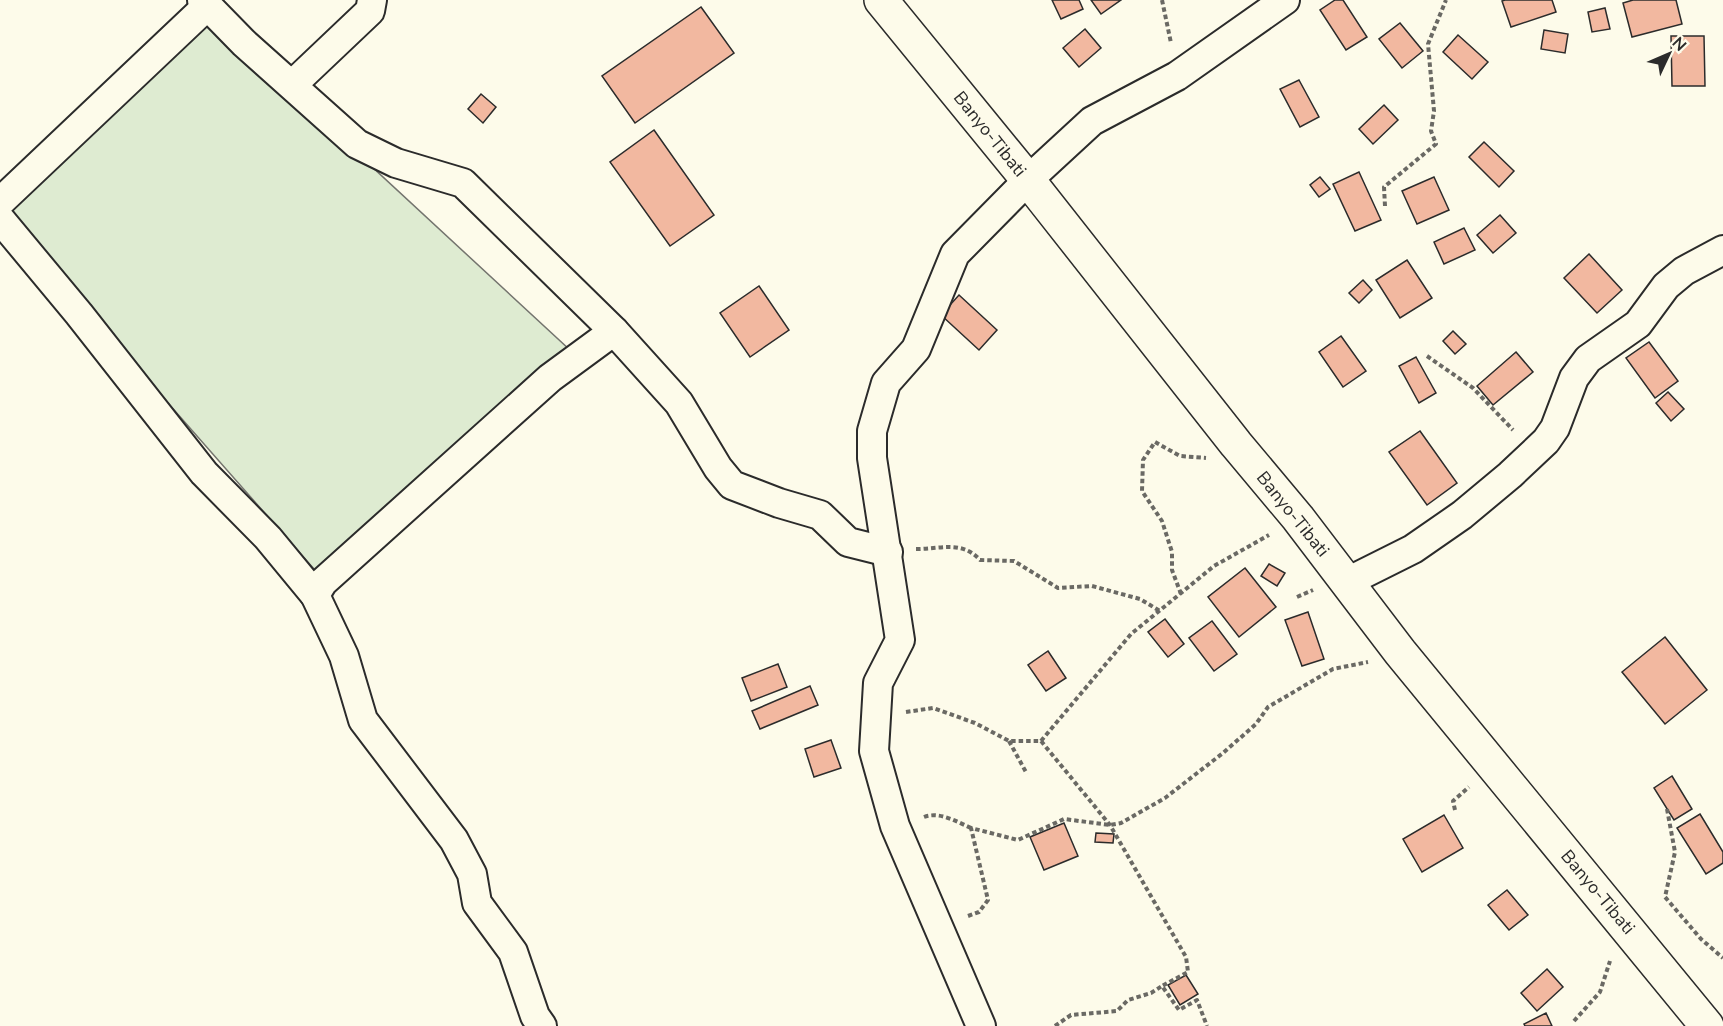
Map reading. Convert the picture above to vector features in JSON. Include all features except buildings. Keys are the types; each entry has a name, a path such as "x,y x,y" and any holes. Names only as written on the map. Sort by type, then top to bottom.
{"highway":[{"name":"Banyo-Tibati","path":"881,0 1028,180 1236,444 1298,518 1400,652 1632,931 1707,1026"}],"street":[{"path":"292,85 370,11 372,0"},
{"path":"981,1026 895,826 874,751 879,683 900,640 872,458 872,431 886,383 916,349 955,254 1028,180 1092,121 1178,76 1285,0"},
{"path":"0,202 204,3 357,144 396,163 463,183 614,331 680,404 718,468 732,485 778,503 820,515 848,542 888,552"},
{"path":"0,219 79,314 204,473 268,538 315,595 344,656 363,720 454,840 472,874 477,903 513,952 535,1016 542,1026"},
{"path":"1347,582 1421,543 1462,515 1535,452 1555,428 1574,378 1588,359 1638,324 1666,286 1684,272 1723,250"},
{"path":"315,595 323,582 550,378 614,331"}],"path":[{"path":"1162,0 1178,76"},
{"path":"1385,206 1384,187 1436,144 1431,131 1434,111 1428,44 1446,0"},
{"path":"1427,356 1473,388 1535,452"},
{"path":"1180,594 1172,570 1172,552 1162,521 1142,491 1143,460 1155,442 1180,456 1196,458 1216,458 1236,444"},
{"path":"876,717 933,708 975,723 1009,741 1041,741 1131,634 1215,566 1298,518"},
{"path":"888,552 961,547 973,553 980,560 1014,561 1058,588 1092,586 1140,599 1160,610"},
{"path":"895,826 932,814 972,828 1018,840 1064,819 1110,825 1121,824 1165,798 1256,724 1268,707 1333,669 1363,664 1400,652"},
{"path":"1009,741 1027,774"},
{"path":"1041,741 1110,825 1185,957 1188,972 1151,993 1128,1000 1117,1011 1071,1015 1055,1026"},
{"path":"1667,809 1676,852 1667,877 1665,897 1701,939 1723,958"},
{"path":"938,926 980,912 988,900 972,828"},
{"path":"1574,1021 1600,992 1610,962 1632,931"},
{"path":"1162,986 1179,1010 1197,1000 1207,1026"}],"green space":[{"path":"209,16 571,351 321,577 0,212"}]}
